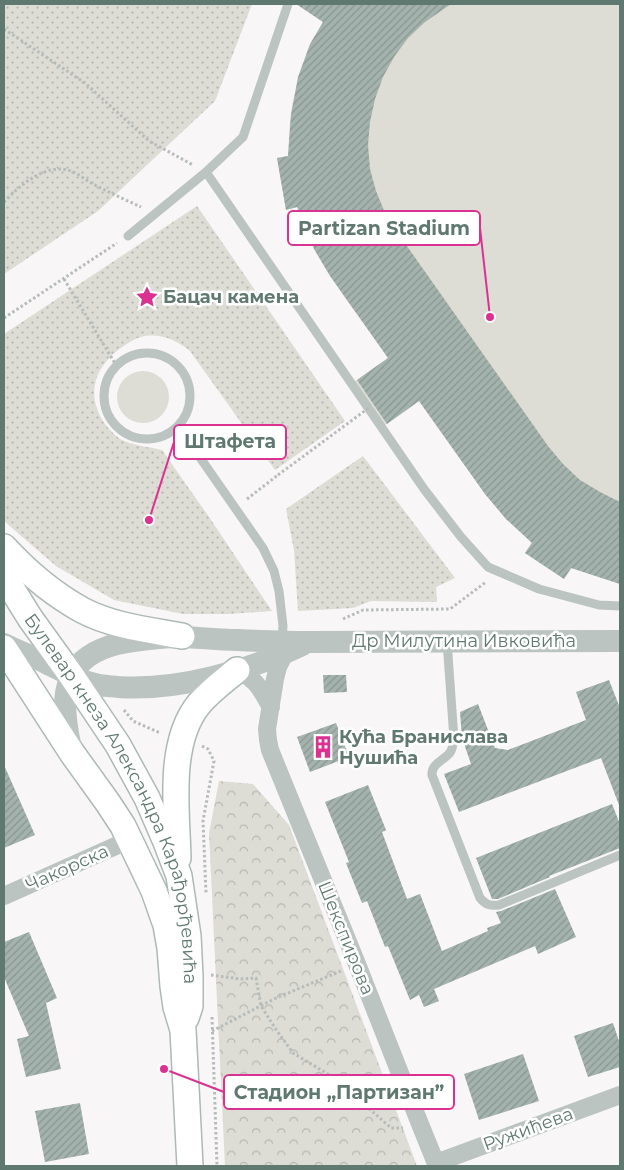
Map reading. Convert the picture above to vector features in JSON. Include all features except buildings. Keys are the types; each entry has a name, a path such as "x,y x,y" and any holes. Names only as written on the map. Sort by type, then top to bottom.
{"main road":[{"path":"4,547 57,594 83,610 124,625 182,636"},
{"name":"Булевар кнеза Александра Карађорђевића","path":"4,576 30,618 118,745 147,798 166,842 179,876 188,936 190,1006 183,1030"},
{"name":"Булевар кнеза Александра Карађорђевића","path":"4,648 72,753 123,826 154,891 166,925 176,1007 183,1030 190,1166"},
{"path":"179,876 176,799 177,772 182,738 186,727 200,704 237,670"}],"street":[{"name":"Др Милутина Ивковића","path":"71,675 79,664 98,650 128,641 182,636 237,640 284,647"},
{"name":"Др Милутина Ивковића","path":"4,644 90,683 127,688 182,684 237,670 284,647 308,642 620,640"},
{"name":"Шекспирова","path":"284,647 275,679 267,729 270,750 437,1165"},
{"path":"237,670 250,677 258,685 270,707"},
{"path":"71,675 66,692 65,713 72,753"},
{"name":"Чакорска","path":"4,896 129,840"},
{"name":"Ружићева","path":"437,1165 620,1096"}],"lane":[{"path":"128,236 206,172 243,137 288,4"},
{"path":"206,172 424,489 461,537 488,567 539,589 599,605 620,606"},
{"path":"143,353 158,354 172,361 182,371 189,385 190,399 187,414 178,426 167,434 154,439 140,439 127,435 116,427 108,416 104,403 104,389 108,376 116,365 129,356 143,353"},
{"path":"178,426 263,548 274,571 280,591 284,647"},
{"path":"447,641 454,739 450,752 431,771 480,898 485,904 491,906 499,905 620,855"}],"path":[{"path":"4,29 86,83 149,141 206,172"},
{"path":"4,202 14,192 42,172 57,168 72,171 94,185 155,214"},
{"path":"4,318 128,236"},
{"path":"64,278 116,365"},
{"path":"235,508 370,407"},
{"path":"341,620 363,610 450,609 500,572"},
{"path":"212,1031 276,998 357,964"},
{"path":"210,975 240,979 256,978 261,1006 293,1053 336,1079 391,1128 404,1128 420,1124"}],"green space":[{"path":"4,4 252,4 215,101 98,211 4,274"},
{"path":"316,4 620,4 620,584 572,568 564,579 525,553 532,542 506,519 485,494 419,401 385,425 354,382 388,358 326,268 307,232 298,207 286,210 277,158 288,156 290,118 296,88 307,55 323,22 310,13"},
{"path":"197,206 345,421 275,470 190,351 179,343 161,336 141,337 129,342 118,350 109,358 98,375 94,394 99,414 105,424 119,438 133,444 162,450 272,611 229,614 183,614 114,600 56,566 4,521 4,334"},
{"path":"138,371 148,371 157,375 165,383 169,397 165,411 157,419 148,423 138,423 129,419 121,411 117,402 117,392 121,383 129,375"},
{"path":"363,456 455,578 436,587 437,602 371,601 353,608 298,611 294,550 286,509"},
{"path":"219,781 253,784 289,825 417,1166 225,1166 209,833"}],"place":[{"name":"Бацач камена","path":"147,297"},
{"name":"Partizan Stadium","path":"490,317"},
{"name":"Штафета","path":"149,520"},
{"name":"Кућа Бранислава Нушића","path":"323,747"},
{"name":"Стадион „Партизан”","path":"164,1069"}]}
